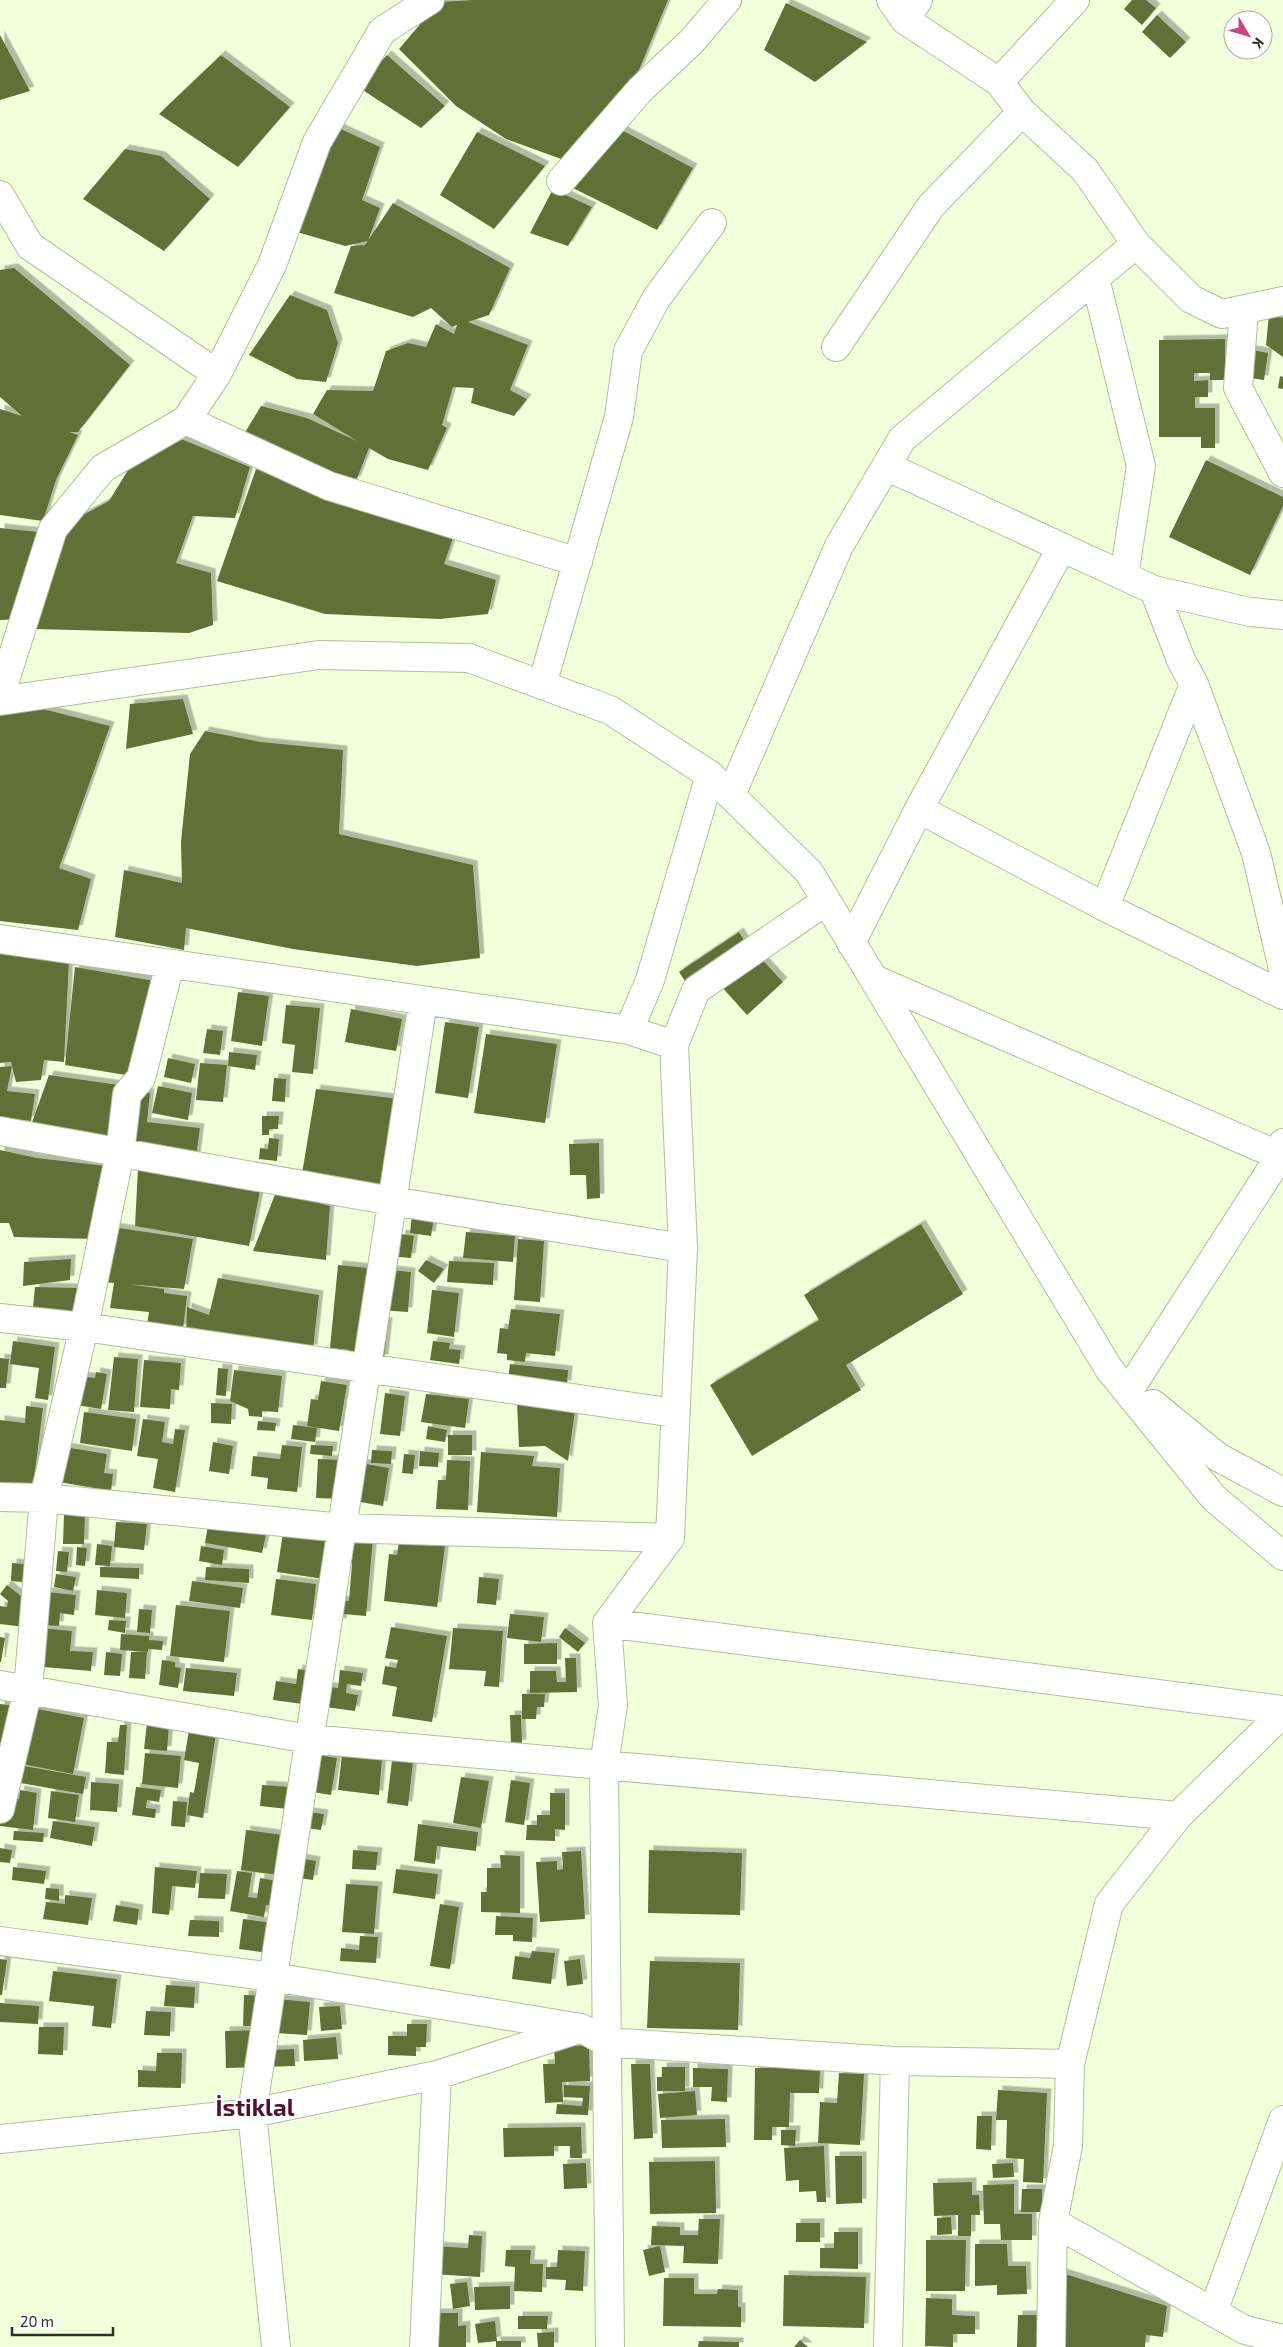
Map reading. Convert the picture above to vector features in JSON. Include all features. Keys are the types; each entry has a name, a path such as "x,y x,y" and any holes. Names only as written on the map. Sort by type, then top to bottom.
{"street":[{"path":"0,696 53,529 103,468 186,420 217,374 272,265 317,142 382,31 430,0"},
{"path":"561,181 640,90 692,42 727,0"},
{"path":"999,82 1075,0"},
{"path":"905,7 999,82 1022,112 1084,170 1136,244 1191,299 1222,314 1244,311 1283,301"},
{"path":"836,347 931,206 1022,112"},
{"path":"0,195 30,246 217,374"},
{"path":"542,685 619,417 628,351 656,299 712,223"},
{"path":"731,796 839,546 902,439 1136,244"},
{"path":"1095,278 1141,466 1124,576"},
{"path":"1244,311 1238,388 1283,473"},
{"path":"186,420 329,486 578,562"},
{"path":"886,466 1154,590 1250,612 1283,615"},
{"path":"852,943 919,809 1062,547"},
{"path":"1154,590 1182,660 1194,684 1256,853 1283,969"},
{"path":"0,701 319,655 470,658 610,710 710,775 809,872 1109,1369 1214,1498 1283,1556"},
{"path":"1105,907 1194,684"},
{"path":"629,1030 650,980 710,775"},
{"path":"919,809 1105,907 1283,995"},
{"path":"610,2347 604,1765 613,1705 607,1623 670,1538 683,1248 674,1045 696,990 826,901"},
{"path":"0,939 629,1030 674,1045"},
{"path":"0,1809 28,1690 44,1498 84,1327 120,1153 127,1094 141,1078 170,964"},
{"path":"874,979 1281,1149 1131,1387"},
{"path":"276,2347 252,2113 423,1001"},
{"path":"0,1131 392,1201 683,1248"},
{"path":"0,1318 84,1327 676,1413"},
{"path":"1109,1369 1218,1457 1283,1492"},
{"path":"0,1497 44,1498 342,1528 670,1538"},
{"path":"607,1623 1283,1711"},
{"path":"0,1685 309,1739 1178,1816"},
{"path":"1050,2347 1053,2222 1068,2146 1070,2064 1109,1904 1178,1816 1283,1711"},
{"path":"0,1941 273,1977 581,2028 606,2042 895,2062 1070,2064"},
{"path":"0,2139 252,2113 436,2075 581,2028"},
{"path":"888,2347 895,2062"},
{"path":"424,2347 436,2075"},
{"path":"1213,2312 1283,2120"},
{"path":"1053,2222 1245,2330 1283,2339"}],"building":[{"path":"474,0 668,0 639,70 564,160 506,139 456,106 399,49 439,2"},
{"path":"1132,0 1146,0 1156,8 1142,25 1124,9"},
{"path":"786,3 867,42 815,82 764,50"},
{"path":"1157,15 1186,42 1170,58 1142,32"},
{"path":"0,35 30,91 0,100"},
{"path":"221,55 290,107 238,167 159,114"},
{"path":"387,55 445,106 421,128 358,87"},
{"path":"330,124 380,147 362,200 380,208 368,241 345,246 290,230"},
{"path":"614,126 693,168 657,230 567,185"},
{"path":"477,132 545,166 494,229 440,195"},
{"path":"125,149 161,156 210,199 164,251 83,199"},
{"path":"553,189 592,207 568,246 530,233"},
{"path":"393,203 510,268 489,315 468,322 528,345 510,390 527,399 514,416 471,403 474,388 453,387 442,425 447,428 428,470 388,459 369,448 356,481 330,479 241,439 261,406 307,418 357,441 313,414 327,390 373,391 386,351 408,343 426,347 436,324 454,334 457,325 452,327 431,308 413,317 334,293 351,246 365,245"},
{"path":"14,268 130,365 78,432 69,432 78,435 56,480 43,521 0,515 0,409 22,416 0,397 0,270"},
{"path":"290,295 327,310 338,343 326,382 297,379 249,355"},
{"path":"1269,314 1283,318 1283,357 1266,345"},
{"path":"1225,339 1225,380 1210,380 1210,373 1194,373 1194,381 1208,380 1208,397 1195,397 1195,408 1215,408 1215,448 1201,448 1201,437 1159,437 1159,340"},
{"path":"1247,349 1268,353 1264,380 1243,377"},
{"path":"1280,376 1283,377 1283,389 1278,388"},
{"path":"154,428 250,467 235,518 193,516 176,563 211,573 213,625 189,633 35,629 41,590 50,585 68,523 109,501"},
{"path":"1206,460 1283,497 1283,506 1250,575 1169,537"},
{"path":"256,469 455,532 444,564 496,580 488,614 440,619 325,614 217,581"},
{"path":"0,528 39,532 25,619 0,620"},
{"path":"183,699 193,734 126,749 130,704"},
{"path":"43,709 110,726 59,868 91,879 78,930 0,921 0,712"},
{"path":"205,731 261,742 343,750 339,834 473,865 480,958 417,966 293,949 186,928 184,950 115,937 124,870 182,883 181,842 190,754"},
{"path":"739,932 749,948 689,987 679,972"},
{"path":"0,952 69,960 64,1062 44,1060 41,1080 16,1082 11,1062 0,1063"},
{"path":"756,953 783,982 747,1015 720,985"},
{"path":"75,967 160,982 138,1077 65,1065"},
{"path":"238,992 269,996 262,1046 231,1041"},
{"path":"286,1005 320,1008 313,1074 292,1072 295,1045 282,1043"},
{"path":"351,1009 402,1019 396,1051 345,1042"},
{"path":"445,1022 479,1027 468,1098 435,1093"},
{"path":"207,1029 223,1031 220,1055 203,1053"},
{"path":"486,1034 557,1044 545,1123 474,1113"},
{"path":"229,1052 257,1055 255,1070 228,1066"},
{"path":"168,1058 195,1064 191,1083 164,1077"},
{"path":"200,1063 227,1065 223,1102 196,1100"},
{"path":"12,1066 7,1091 35,1094 31,1121 0,1118 0,1067"},
{"path":"49,1075 126,1086 114,1136 30,1128"},
{"path":"274,1078 286,1079 285,1102 272,1101"},
{"path":"158,1086 192,1093 188,1120 152,1113"},
{"path":"316,1089 400,1099 387,1185 302,1174"},
{"path":"132,1090 150,1093 147,1122 200,1128 196,1157 124,1148"},
{"path":"262,1116 279,1116 278,1129 269,1129 269,1135 262,1135"},
{"path":"269,1138 279,1139 277,1161 259,1159 260,1148 268,1149"},
{"path":"599,1143 600,1198 587,1199 586,1175 570,1175 569,1144"},
{"path":"0,1150 37,1158 115,1167 97,1239 14,1237 9,1223 0,1223"},
{"path":"138,1169 261,1186 249,1246 135,1226"},
{"path":"276,1192 330,1206 326,1260 253,1251"},
{"path":"412,1215 434,1218 431,1236 410,1233"},
{"path":"921,1224 963,1294 846,1365 861,1390 752,1456 710,1385 819,1320 804,1295"},
{"path":"106,1226 193,1239 184,1289 127,1284 164,1289 164,1293 187,1296 183,1329 147,1325 149,1312 110,1308 114,1283 104,1282"},
{"path":"466,1232 515,1236 513,1262 463,1258"},
{"path":"401,1234 414,1236 411,1258 399,1257"},
{"path":"518,1239 544,1241 540,1302 514,1300"},
{"path":"71,1259 70,1280 23,1286 24,1262"},
{"path":"426,1260 444,1269 434,1283 418,1271"},
{"path":"449,1261 494,1263 493,1285 447,1282"},
{"path":"338,1265 411,1272 408,1312 380,1310 378,1321 388,1322 384,1359 348,1356 349,1350 330,1348"},
{"path":"218,1278 319,1295 313,1349 186,1336 187,1307 209,1315"},
{"path":"35,1287 81,1288 80,1318 32,1317"},
{"path":"432,1290 459,1293 454,1337 427,1333"},
{"path":"511,1309 560,1314 555,1356 526,1353 525,1362 507,1360 507,1354 497,1353 500,1328 508,1329"},
{"path":"13,1341 55,1347 48,1400 35,1398 39,1368 10,1364"},
{"path":"433,1341 450,1343 449,1349 461,1350 459,1364 430,1360"},
{"path":"114,1357 138,1359 134,1412 108,1410"},
{"path":"0,1358 9,1359 6,1388 0,1388"},
{"path":"144,1360 181,1363 179,1390 171,1389 170,1409 140,1407"},
{"path":"510,1364 568,1370 567,1385 508,1380"},
{"path":"218,1368 228,1369 226,1396 216,1395"},
{"path":"234,1370 282,1376 278,1412 262,1411 262,1417 249,1416 248,1409 230,1401"},
{"path":"96,1372 107,1374 101,1409 76,1405 81,1376 95,1378"},
{"path":"321,1381 347,1385 339,1431 307,1426 311,1399 318,1400"},
{"path":"385,1393 405,1396 400,1436 380,1434"},
{"path":"426,1394 469,1399 465,1428 421,1422"},
{"path":"517,1402 575,1411 568,1461 545,1446 519,1447"},
{"path":"211,1403 232,1404 231,1424 211,1423"},
{"path":"26,1406 43,1408 33,1487 0,1483 0,1420 25,1423"},
{"path":"84,1412 136,1419 132,1451 80,1443"},
{"path":"143,1419 165,1422 162,1442 173,1444 175,1429 185,1430 175,1492 153,1488 158,1459 137,1456"},
{"path":"258,1421 276,1423 275,1431 257,1430"},
{"path":"293,1425 317,1428 315,1442 291,1439"},
{"path":"428,1426 447,1430 445,1442 426,1439"},
{"path":"448,1435 472,1435 472,1455 448,1455"},
{"path":"213,1442 233,1446 229,1474 209,1471"},
{"path":"282,1445 302,1447 297,1492 267,1489 268,1478 251,1476 253,1456 280,1459"},
{"path":"311,1445 333,1446 332,1456 310,1454"},
{"path":"59,1446 107,1454 104,1473 113,1474 111,1491 53,1481"},
{"path":"372,1450 392,1451 391,1464 371,1463"},
{"path":"420,1451 439,1453 438,1467 419,1466"},
{"path":"481,1452 534,1456 532,1466 560,1468 557,1517 477,1512"},
{"path":"404,1454 415,1455 413,1474 402,1473"},
{"path":"318,1459 344,1460 342,1499 316,1498"},
{"path":"447,1460 470,1461 468,1510 436,1509 438,1480 446,1480"},
{"path":"355,1462 389,1468 383,1506 349,1500"},
{"path":"64,1514 85,1515 84,1544 63,1544"},
{"path":"116,1522 147,1524 144,1550 114,1547"},
{"path":"208,1525 266,1535 262,1553 205,1543"},
{"path":"283,1533 331,1540 324,1579 277,1572"},
{"path":"345,1537 373,1539 366,1616 343,1614 342,1623 334,1622 335,1599 349,1601 352,1564 342,1563"},
{"path":"399,1541 445,1546 437,1607 384,1601 389,1554 397,1555"},
{"path":"97,1544 112,1546 110,1566 95,1565"},
{"path":"201,1546 224,1550 222,1565 199,1561"},
{"path":"77,1547 87,1548 85,1566 76,1565"},
{"path":"58,1551 69,1552 67,1572 56,1571"},
{"path":"12,1563 35,1565 33,1583 11,1581"},
{"path":"100,1567 139,1568 139,1579 100,1577"},
{"path":"206,1567 249,1569 249,1583 205,1580"},
{"path":"56,1574 76,1577 73,1591 54,1587"},
{"path":"479,1577 499,1579 496,1605 477,1603"},
{"path":"276,1579 316,1584 312,1620 271,1615"},
{"path":"192,1581 243,1588 240,1608 189,1601"},
{"path":"7,1585 21,1596 30,1588 25,1627 0,1624 0,1606 7,1607 8,1601 0,1594"},
{"path":"97,1590 127,1593 125,1618 95,1615"},
{"path":"47,1592 76,1595 74,1615 60,1613 59,1626 44,1625"},
{"path":"176,1605 230,1611 224,1662 170,1656"},
{"path":"139,1609 152,1610 150,1633 137,1632"},
{"path":"510,1614 544,1617 541,1642 507,1638"},
{"path":"109,1620 126,1621 125,1633 108,1630"},
{"path":"391,1627 447,1636 432,1722 392,1716 397,1687 382,1684 385,1666 396,1668 398,1660 385,1658"},
{"path":"41,1628 72,1631 70,1651 93,1652 91,1671 32,1666"},
{"path":"453,1628 503,1631 499,1687 484,1686 486,1671 449,1669"},
{"path":"565,1628 585,1643 578,1652 559,1637"},
{"path":"121,1634 149,1636 149,1640 163,1641 162,1650 148,1649 148,1652 120,1650"},
{"path":"0,1637 5,1638 1,1662 0,1662"},
{"path":"557,1643 557,1664 524,1664 524,1644"},
{"path":"106,1652 122,1654 120,1676 104,1675"},
{"path":"131,1652 147,1652 145,1679 129,1678"},
{"path":"565,1658 576,1658 577,1692 530,1693 530,1671 556,1671 557,1682 566,1682"},
{"path":"162,1660 175,1662 175,1667 181,1668 178,1688 159,1685"},
{"path":"186,1668 237,1673 234,1696 183,1691"},
{"path":"298,1669 312,1671 310,1684 338,1688 340,1670 363,1673 361,1686 347,1684 346,1693 358,1695 355,1711 273,1700 276,1681 296,1684"},
{"path":"522,1694 545,1694 544,1707 537,1707 536,1719 522,1719"},
{"path":"0,1704 16,1706 0,1754"},
{"path":"33,1708 84,1718 73,1774 22,1764"},
{"path":"510,1715 521,1715 522,1744 511,1745"},
{"path":"147,1723 169,1725 167,1751 144,1749"},
{"path":"120,1725 127,1725 124,1775 105,1773 107,1742 118,1742"},
{"path":"189,1730 216,1734 203,1818 187,1815 190,1792 194,1793 199,1763 184,1760"},
{"path":"300,1752 337,1758 331,1795 294,1789"},
{"path":"145,1753 181,1756 178,1788 142,1784"},
{"path":"342,1754 382,1759 379,1795 338,1790"},
{"path":"392,1760 413,1762 408,1806 387,1803"},
{"path":"13,1764 86,1777 83,1794 9,1781"},
{"path":"461,1777 489,1781 481,1828 453,1823"},
{"path":"511,1780 530,1783 524,1825 505,1822"},
{"path":"91,1782 119,1784 117,1812 90,1810"},
{"path":"262,1785 291,1787 288,1809 260,1806"},
{"path":"136,1787 161,1790 159,1802 147,1800 146,1808 156,1809 155,1818 132,1815"},
{"path":"20,1790 37,1793 33,1830 0,1826 0,1809 9,1798 19,1799"},
{"path":"51,1791 79,1795 75,1822 48,1818"},
{"path":"550,1793 565,1793 565,1830 555,1829 555,1841 526,1840 527,1825 537,1825 537,1815 550,1815"},
{"path":"173,1801 187,1802 185,1827 171,1826"},
{"path":"302,1811 324,1814 321,1830 299,1827"},
{"path":"53,1821 95,1827 92,1846 50,1838"},
{"path":"418,1824 478,1832 476,1851 437,1846 435,1864 414,1861"},
{"path":"246,1830 306,1838 294,1857 316,1861 313,1880 241,1870"},
{"path":"14,1831 44,1833 43,1842 13,1840"},
{"path":"0,1848 12,1850 10,1863 0,1862"},
{"path":"353,1850 378,1852 376,1870 352,1869"},
{"path":"649,1850 742,1853 740,1915 648,1913"},
{"path":"581,1851 585,1919 540,1922 536,1862 557,1861 557,1870 563,1869 562,1852"},
{"path":"500,1855 520,1856 520,1913 481,1912 481,1892 487,1892 487,1868 501,1868"},
{"path":"13,1867 46,1871 44,1884 12,1880"},
{"path":"155,1867 197,1871 195,1888 172,1886 169,1915 152,1913"},
{"path":"396,1869 438,1874 435,1899 393,1893"},
{"path":"237,1871 252,1873 248,1897 257,1898 260,1878 296,1884 292,1909 266,1905 264,1917 230,1911"},
{"path":"200,1873 227,1874 225,1899 198,1898"},
{"path":"346,1884 378,1886 374,1934 342,1932"},
{"path":"46,1888 59,1889 59,1901 45,1899"},
{"path":"65,1895 92,1898 88,1925 43,1919 46,1902 65,1904"},
{"path":"440,1904 459,1907 450,1969 430,1966"},
{"path":"116,1905 139,1909 137,1925 113,1921"},
{"path":"496,1916 533,1918 532,1942 513,1941 513,1935 495,1935"},
{"path":"243,1919 273,1923 269,1953 239,1949"},
{"path":"190,1920 219,1921 219,1937 188,1936"},
{"path":"360,1936 378,1937 376,1963 340,1961 341,1948 359,1950"},
{"path":"532,1951 555,1953 551,1984 512,1979 515,1956 530,1958"},
{"path":"0,1959 7,1960 2,1995 0,1995"},
{"path":"580,1959 583,1984 567,1986 564,1961"},
{"path":"650,1961 740,1963 738,2030 647,2028"},
{"path":"53,1971 117,1979 111,2028 92,2026 94,2006 49,2001"},
{"path":"166,1985 195,1987 194,2008 164,2006"},
{"path":"244,1995 271,1996 270,2026 243,2026"},
{"path":"277,1999 310,2002 307,2035 275,2033"},
{"path":"0,2003 39,2006 38,2024 0,2022"},
{"path":"340,2006 342,2029 321,2031 319,2007"},
{"path":"146,2011 171,2012 170,2036 144,2035"},
{"path":"407,2024 427,2024 426,2047 416,2047 416,2056 388,2055 388,2036 407,2036"},
{"path":"39,2027 64,2027 63,2055 38,2054"},
{"path":"269,2030 270,2050 294,2049 295,2066 226,2068 225,2031"},
{"path":"336,2037 338,2059 304,2061 303,2040"},
{"path":"589,2045 590,2081 562,2082 563,2102 545,2103 543,2064 555,2064 554,2047"},
{"path":"157,2053 182,2053 181,2088 138,2087 138,2070 156,2071"},
{"path":"631,2064 650,2064 653,2138 634,2139"},
{"path":"662,2067 685,2067 685,2091 657,2091 657,2077 662,2077"},
{"path":"693,2068 728,2069 727,2102 711,2101 712,2087 693,2087"},
{"path":"755,2068 820,2068 819,2093 790,2093 789,2127 772,2127 772,2140 754,2140"},
{"path":"839,2073 864,2074 860,2145 818,2143 820,2102 837,2103"},
{"path":"564,2085 590,2086 588,2115 556,2114 557,2104 582,2106 583,2098 564,2097"},
{"path":"998,2090 1047,2093 1043,2183 1023,2182 1024,2159 1006,2158 1007,2120 996,2120"},
{"path":"695,2091 697,2115 660,2118 658,2094"},
{"path":"977,2116 992,2116 991,2150 976,2149"},
{"path":"725,2119 726,2147 662,2148 661,2120"},
{"path":"581,2127 582,2158 570,2158 570,2146 554,2146 554,2156 504,2157 503,2128"},
{"path":"781,2130 796,2130 795,2146 781,2145"},
{"path":"824,2146 826,2202 817,2202 816,2191 799,2192 799,2180 786,2181 784,2148"},
{"path":"835,2156 862,2156 862,2203 836,2204"},
{"path":"715,2161 716,2213 650,2214 649,2162"},
{"path":"586,2163 587,2188 564,2189 563,2164"},
{"path":"1013,2163 1014,2177 993,2178 992,2164"},
{"path":"972,2182 972,2195 979,2195 980,2215 971,2215 971,2236 958,2236 958,2215 934,2216 933,2183"},
{"path":"1014,2184 1014,2214 1032,2214 1032,2240 1001,2240 1000,2224 984,2224 983,2185"},
{"path":"1022,2189 1042,2189 1042,2212 1021,2212"},
{"path":"951,2217 952,2234 937,2235 937,2218"},
{"path":"699,2219 720,2219 718,2264 683,2263 684,2246 651,2245 652,2226 680,2227 680,2235 698,2235"},
{"path":"796,2223 820,2223 820,2242 796,2242"},
{"path":"834,2232 858,2232 858,2269 820,2268 820,2248 834,2248"},
{"path":"469,2235 482,2236 480,2277 432,2274 433,2246 468,2248"},
{"path":"926,2240 966,2240 965,2291 926,2291"},
{"path":"975,2244 1007,2244 1008,2266 1026,2266 1027,2294 997,2295 997,2285 975,2286"},
{"path":"660,2246 665,2272 649,2276 643,2250"},
{"path":"506,2250 531,2250 530,2264 543,2264 542,2292 514,2291 515,2267 505,2266"},
{"path":"558,2250 585,2251 583,2291 565,2290 566,2280 546,2279 546,2267 557,2267"},
{"path":"1062,2273 1167,2306 1163,2337 1146,2335 1145,2347 1061,2347"},
{"path":"784,2275 866,2277 864,2328 783,2326"},
{"path":"664,2278 694,2278 694,2294 717,2294 718,2289 738,2290 738,2307 741,2307 741,2327 663,2326"},
{"path":"467,2282 470,2306 453,2309 450,2284"},
{"path":"510,2286 510,2309 475,2310 474,2287"},
{"path":"926,2298 952,2299 952,2315 975,2316 975,2334 953,2334 953,2347 925,2346"},
{"path":"435,2313 458,2313 458,2326 466,2325 466,2347 435,2347"},
{"path":"1018,2315 1044,2315 1043,2347 1017,2347"},
{"path":"518,2316 548,2316 547,2329 518,2329"},
{"path":"495,2321 497,2341 478,2343 475,2324"},
{"path":"554,2332 554,2347 538,2347 537,2333"},
{"path":"800,2340 808,2347 794,2347"},
{"path":"496,2341 521,2341 521,2347 496,2347"},
{"path":"699,2341 739,2342 739,2347 698,2347"}],"district":[{"name":"İstiklal","path":"255,2108"}]}
